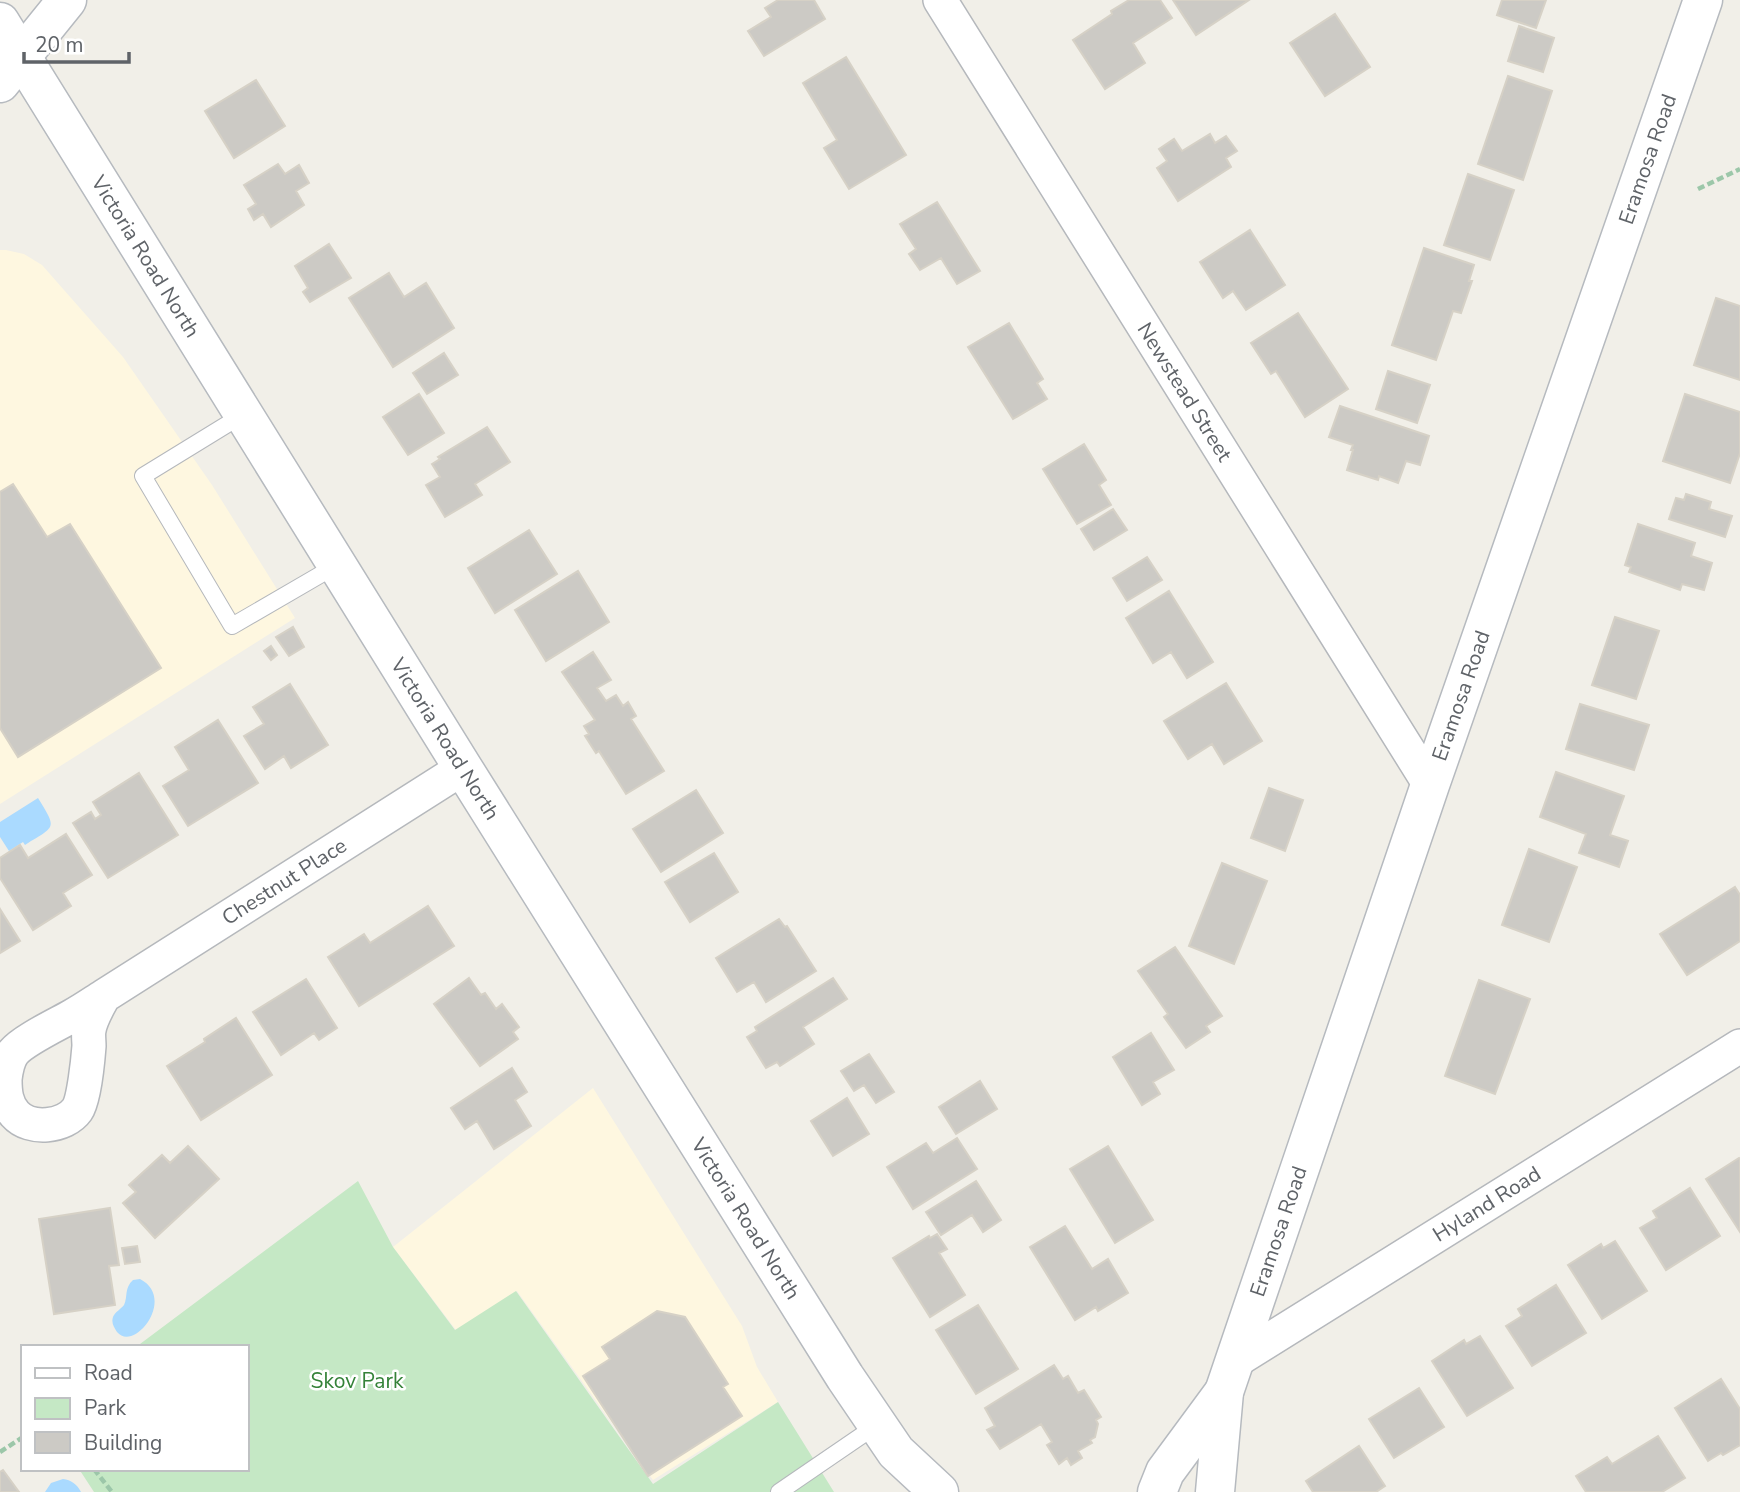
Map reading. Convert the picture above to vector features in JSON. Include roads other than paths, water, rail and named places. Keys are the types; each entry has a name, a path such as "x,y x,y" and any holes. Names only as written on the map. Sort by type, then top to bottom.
{"main road":[{"path":"11,69 67,0"},
{"name":"Eramosa Road","path":"1215,1492 1229,1377 1430,785 1703,0"},
{"name":"Victoria Road North","path":"0,22 11,69 244,414 845,1377 886,1438 939,1492"},
{"name":"Eramosa Road","path":"1157,1492 1165,1472 1229,1377"},
{"name":"Victoria Road North","path":"886,1438 909,1492"}],"street":[{"name":"Newstead Street","path":"941,0 1430,785"},
{"name":"Chestnut Place","path":"104,996 463,768"},
{"name":"Hyland Road","path":"1229,1377 1740,1046"}],"lane":[{"path":"244,414 143,476 232,626 337,565"},
{"path":"779,1492 886,1438"}],"water":[{"path":"38,798 51,822 48,830 25,845 23,842 9,851 0,837 0,822"},
{"path":"140,1279 150,1288 154,1298 153,1310 142,1329 124,1337 117,1332 113,1317 124,1305 130,1283"},
{"path":"63,1479 74,1483 81,1492 45,1492 51,1483"}],"park label":[{"name":"Skov Park","path":"357,1381"}]}
